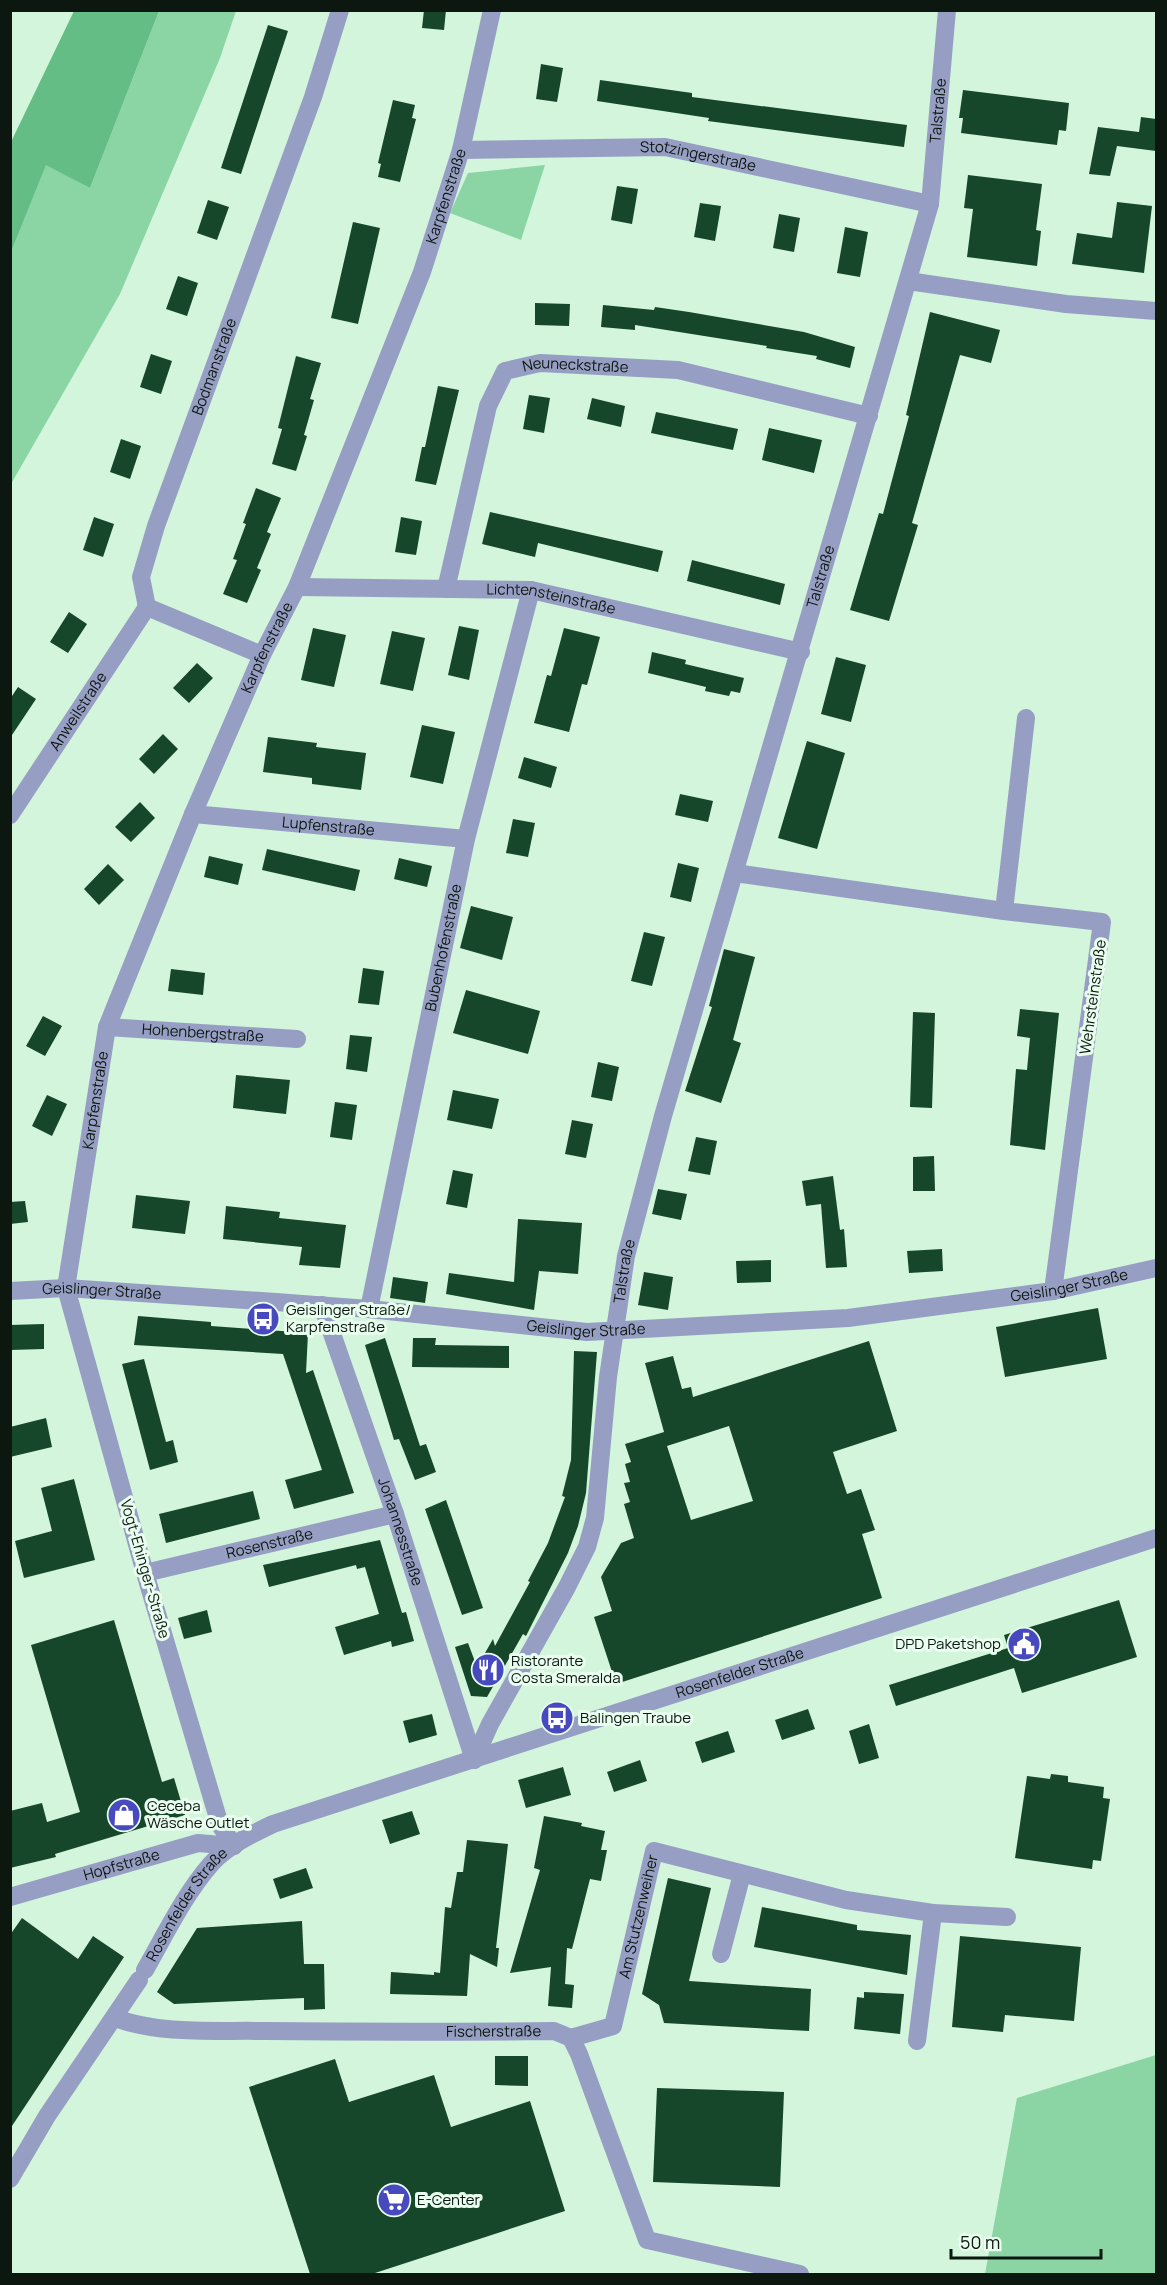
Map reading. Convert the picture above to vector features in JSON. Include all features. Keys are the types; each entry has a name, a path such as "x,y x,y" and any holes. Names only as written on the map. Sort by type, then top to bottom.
{"street":[{"name":"Bodmanstraße","path":"147,607 141,577 156,526 313,97 340,10"},
{"name":"Karpfenstraße","path":"66,1288 107,1027 193,814 262,655 297,586 422,272 461,150 492,10"},
{"name":"Talstraße","path":"474,1760 587,1547 595,1518 615,1330 626,1256 657,1138 801,652 930,204 947,10"},
{"name":"Stotzingerstraße","path":"461,150 666,147 930,204"},
{"path":"908,282 1066,304 1156,311"},
{"name":"Neuneckstraße","path":"446,589 488,406 505,371 540,363 678,370 869,416"},
{"name":"Lichtensteinstraße","path":"297,586 531,590 801,652"},
{"name":"Bubenhofenstraße","path":"369,1309 466,839 531,590"},
{"path":"147,607 262,655"},
{"name":"Anweilstraße","path":"10,815 147,607"},
{"path":"735,873 1004,911 1026,718"},
{"name":"Lupfenstraße","path":"193,814 466,839"},
{"name":"Wehrsteinstraße","path":"1004,911 1102,922 1053,1291"},
{"name":"Hohenbergstraße","path":"107,1027 297,1039"},
{"name":"Geislinger Straße","path":"10,1291 66,1288 322,1305 587,1332 848,1318 1053,1291 1156,1268"},
{"name":"Vogt-Ehinger-Straße","path":"66,1288 144,1573 220,1825 234,1846"},
{"name":"Johannesstraße","path":"322,1305 395,1514 474,1760"},
{"name":"Rosenstraße","path":"144,1573 395,1514"},
{"name":"Rosenfelder Straße","path":"10,2179 47,2116 115,2018 194,1887 212,1863 234,1846 273,1824 1156,1538"},
{"name":"Hopfstraße","path":"10,1897 198,1843 234,1846"},
{"name":"Am Stutzenweiher","path":"571,2038 613,2026 654,1851 846,1900 933,1913 1007,1917"},
{"path":"721,1953 742,1874"},
{"path":"917,2041 933,1913"},
{"name":"Fischerstraße","path":"115,2018 137,2026 164,2028 406,2033 554,2031 571,2038"},
{"path":"571,2038 579,2054 647,2240 800,2274"}],"green space":[{"path":"74,11 159,11 90,188 46,165 11,252 11,142"},
{"path":"159,11 236,11 220,58 120,294 11,484 11,252 46,164 90,188"},
{"path":"545,165 521,240 450,213 468,173"},
{"path":"1156,2055 1156,2274 985,2274 1017,2098"}],"building":[{"path":"424,10 446,10 444,30 422,28"},
{"path":"268,25 288,31 241,174 221,168"},
{"path":"541,64 563,68 557,102 536,99"},
{"path":"600,80 692,93 692,97 907,125 904,147 708,121 709,118 597,101"},
{"path":"963,90 1069,103 1066,131 1059,130 1057,145 961,133 963,118 959,118"},
{"path":"393,100 415,105 412,118 416,119 400,182 378,177 381,164 378,163"},
{"path":"1141,117 1156,119 1156,151 1117,146 1110,176 1089,174 1098,127 1139,132"},
{"path":"968,175 1042,184 1036,230 1041,231 1037,266 967,257 973,209 964,208"},
{"path":"617,186 638,189 632,224 611,220"},
{"path":"208,200 229,207 217,240 197,233"},
{"path":"1117,202 1152,206 1144,273 1072,264 1077,233 1112,238"},
{"path":"700,203 721,206 715,241 694,237"},
{"path":"779,214 800,218 794,252 773,248"},
{"path":"353,222 380,228 358,324 331,318"},
{"path":"845,227 868,232 860,277 837,273"},
{"path":"178,276 198,283 187,316 166,309"},
{"path":"535,303 570,304 569,326 535,325"},
{"path":"603,305 654,310 655,307 689,312 804,332 855,347 850,368 816,359 817,356 766,348 767,346 635,325 635,330 601,327"},
{"path":"930,312 1000,330 991,363 960,355 912,523 918,525 889,621 850,610 879,513 883,514 909,416 906,415"},
{"path":"151,354 172,361 161,394 140,387"},
{"path":"296,356 321,363 310,399 314,400 304,435 307,436 296,471 272,464 282,429 278,428"},
{"path":"438,386 459,390 436,485 415,481"},
{"path":"529,395 550,398 544,433 523,429"},
{"path":"592,398 625,406 621,427 587,419"},
{"path":"656,412 738,429 733,450 651,433"},
{"path":"769,428 822,440 814,473 762,460"},
{"path":"121,439 141,446 130,479 110,472"},
{"path":"256,488 281,498 267,532 271,534 257,568 261,570 247,603 223,594 237,560 233,559"},
{"path":"490,512 663,551 658,572 538,543 535,557 482,544"},
{"path":"94,517 114,524 103,557 83,550"},
{"path":"401,517 422,521 416,555 395,552"},
{"path":"692,560 785,584 780,605 687,581"},
{"path":"69,612 87,624 68,653 50,642"},
{"path":"459,626 479,630 469,680 448,675"},
{"path":"313,628 346,635 334,687 301,680"},
{"path":"564,628 600,637 587,685 582,684 569,732 534,723 547,675 551,676"},
{"path":"392,631 425,638 413,691 380,684"},
{"path":"652,652 686,660 685,664 744,678 740,693 731,691 729,696 705,691 706,687 648,673"},
{"path":"836,657 866,665 851,722 821,714"},
{"path":"197,663 213,678 189,703 173,688"},
{"path":"18,687 36,699 10,738 10,699"},
{"path":"422,725 455,732 443,784 410,777"},
{"path":"163,734 178,749 154,774 139,759"},
{"path":"268,737 317,743 316,747 366,753 361,790 312,784 312,778 263,772"},
{"path":"807,741 845,753 817,849 778,838"},
{"path":"524,757 557,767 551,788 518,778"},
{"path":"680,794 713,801 708,822 675,815"},
{"path":"140,802 155,818 131,842 115,827"},
{"path":"513,819 535,823 528,857 506,853"},
{"path":"267,849 360,870 355,891 262,870"},
{"path":"209,856 243,864 238,885 204,877"},
{"path":"399,858 432,866 427,887 394,879"},
{"path":"678,863 699,868 691,902 670,897"},
{"path":"108,864 124,880 99,905 84,889"},
{"path":"471,906 513,917 502,960 460,948"},
{"path":"644,932 665,937 652,986 631,981"},
{"path":"724,949 755,957 733,1040 741,1043 721,1103 685,1091 712,1007 709,1006"},
{"path":"363,968 384,971 379,1005 358,1003"},
{"path":"171,969 205,973 203,995 168,991"},
{"path":"466,990 540,1011 528,1054 453,1033"},
{"path":"1020,1009 1059,1013 1045,1150 1010,1145 1016,1069 1027,1070 1030,1038 1017,1036"},
{"path":"913,1012 935,1013 932,1108 910,1107"},
{"path":"43,1016 62,1026 45,1056 26,1046"},
{"path":"350,1035 372,1037 367,1072 346,1069"},
{"path":"598,1062 619,1067 612,1101 591,1097"},
{"path":"236,1075 290,1080 286,1114 233,1108"},
{"path":"453,1090 499,1099 492,1129 447,1120"},
{"path":"47,1095 67,1104 52,1136 32,1126"},
{"path":"335,1102 357,1105 352,1140 330,1137"},
{"path":"572,1120 593,1124 586,1158 565,1154"},
{"path":"696,1137 717,1141 710,1175 688,1171"},
{"path":"934,1156 935,1191 913,1191 913,1157"},
{"path":"453,1170 473,1174 467,1208 446,1204"},
{"path":"833,1176 840,1230 844,1229 847,1267 826,1268 821,1204 806,1206 802,1181"},
{"path":"658,1189 687,1194 681,1220 652,1214"},
{"path":"136,1195 190,1201 185,1234 132,1228"},
{"path":"25,1201 28,1222 10,1224 10,1202"},
{"path":"226,1206 280,1212 279,1218 346,1225 340,1268 299,1265 302,1247 223,1239"},
{"path":"518,1219 582,1223 578,1274 539,1271 534,1310 446,1294 449,1273 514,1282"},
{"path":"942,1249 943,1271 909,1273 907,1251"},
{"path":"771,1260 771,1282 737,1283 736,1261"},
{"path":"644,1272 673,1277 668,1310 638,1305"},
{"path":"393,1277 428,1282 425,1303 390,1298"},
{"path":"1098,1308 1107,1359 1005,1377 996,1327"},
{"path":"138,1316 211,1322 211,1326 308,1333 306,1373 313,1370 354,1493 294,1509 285,1480 322,1470 283,1354 134,1345"},
{"path":"44,1324 44,1349 10,1350 10,1325"},
{"path":"385,1338 420,1446 426,1444 436,1472 415,1480 399,1439 394,1440 365,1345"},
{"path":"413,1338 436,1338 435,1345 509,1346 509,1368 412,1367"},
{"path":"869,1341 897,1431 833,1452 847,1494 861,1489 875,1530 862,1534 882,1598 616,1684 594,1617 612,1611 601,1577 621,1543 634,1538 624,1504 630,1502 624,1483 630,1482 625,1464 631,1462 625,1444 664,1432 645,1363 673,1356 682,1389 691,1387 693,1397","holes":["729,1426 753,1501 691,1520 667,1446"]},
{"path":"574,1351 597,1352 586,1493 578,1526 568,1553 526,1636 523,1634 487,1697 471,1696 455,1647 468,1643 477,1667 493,1639 495,1646 530,1582 528,1581 548,1543 565,1497 562,1496 571,1460"},
{"path":"144,1359 166,1442 173,1440 178,1462 150,1470 122,1364"},
{"path":"46,1418 52,1447 10,1457 10,1427"},
{"path":"74,1479 95,1560 24,1578 15,1541 52,1531 41,1488"},
{"path":"253,1491 260,1519 166,1543 159,1514"},
{"path":"446,1500 483,1608 462,1615 425,1509"},
{"path":"380,1540 402,1613 406,1612 414,1641 392,1647 391,1641 344,1655 335,1627 379,1614 365,1567 357,1569 356,1565 269,1587 263,1565"},
{"path":"1119,1600 1137,1657 1022,1693 1014,1668 896,1706 889,1685 1008,1648 1004,1635"},
{"path":"207,1610 212,1632 184,1639 178,1618"},
{"path":"114,1620 162,1782 174,1778 185,1815 55,1854 56,1857 10,1868 10,1811 42,1803 47,1822 80,1812 31,1645"},
{"path":"808,1709 815,1729 782,1740 775,1720"},
{"path":"432,1714 437,1735 409,1743 403,1721"},
{"path":"869,1724 879,1758 859,1764 849,1731"},
{"path":"728,1731 735,1752 702,1763 695,1742"},
{"path":"640,1760 647,1781 614,1792 607,1772"},
{"path":"563,1767 571,1795 526,1808 518,1780"},
{"path":"1051,1774 1068,1776 1068,1782 1104,1787 1103,1798 1110,1799 1101,1861 1093,1860 1092,1869 1015,1858 1027,1776 1050,1779"},
{"path":"412,1811 420,1834 390,1844 382,1820"},
{"path":"544,1816 582,1823 581,1826 605,1831 601,1850 607,1850 601,1881 590,1879 572,1949 567,1948 565,1984 574,1985 572,2008 548,2006 551,1967 510,1973 540,1870 534,1868"},
{"path":"467,1840 508,1844 496,1948 499,1948 497,1967 470,1954 467,1996 390,1994 391,1972 434,1975 434,1972 440,1973 445,1907 451,1908 457,1872 463,1872"},
{"path":"306,1868 313,1888 280,1899 273,1879"},
{"path":"668,1878 711,1888 689,1981 811,1989 809,2031 664,2023 659,2005 642,1994"},
{"path":"762,1907 857,1925 857,1930 911,1935 907,1975 754,1947"},
{"path":"22,1918 78,1959 93,1936 124,1957 10,2129 10,1935"},
{"path":"302,1921 304,1964 324,1964 325,2009 304,2010 304,1998 174,2004 157,1992 197,1928"},
{"path":"960,1936 1081,1947 1074,2021 1005,2015 1003,2032 952,2027"},
{"path":"864,1992 904,1994 900,2034 854,2029 857,1997 864,1998"},
{"path":"495,2056 528,2056 528,2086 495,2085"},
{"path":"335,2059 349,2102 434,2075 451,2127 530,2101 565,2211 372,2274 310,2274 249,2087"},
{"path":"657,2088 784,2092 780,2187 653,2182"}],"place":[{"name":"Geislinger Straße/ Karpfenstraße","path":"263,1319"},
{"name":"DPD Paketshop","path":"1024,1644"},
{"name":"Ristorante Costa Smeralda","path":"488,1670"},
{"name":"Balingen Traube","path":"557,1718"},
{"name":"Ceceba Wäsche Outlet","path":"124,1815"},
{"name":"E-Center","path":"394,2200"}]}
